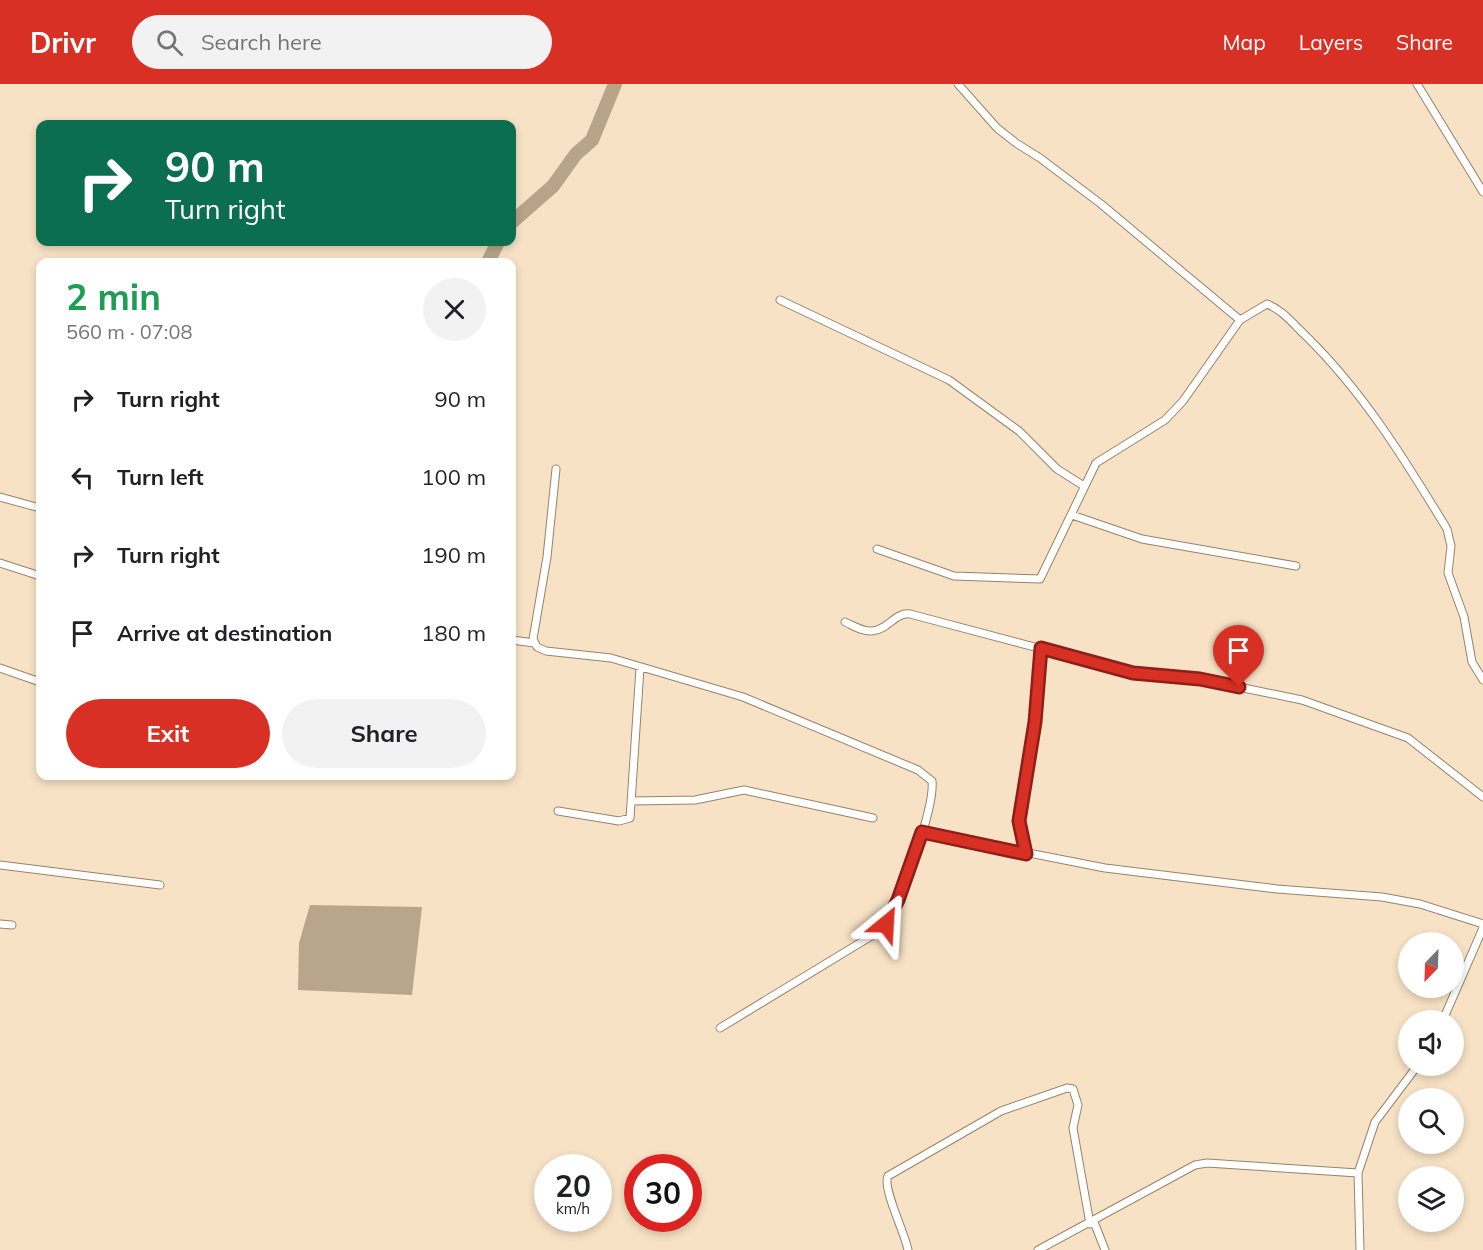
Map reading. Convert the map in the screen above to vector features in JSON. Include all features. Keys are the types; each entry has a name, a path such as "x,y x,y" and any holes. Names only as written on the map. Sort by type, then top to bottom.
{"street":[{"path":"958,84 997,128 1101,204 1240,320"},
{"path":"1417,84 1483,192"},
{"path":"780,300 949,380 1020,431 1058,469 1084,486"},
{"path":"877,549 954,576 1038,580 1043,576 1096,463 1165,420 1183,401 1240,320 1263,305 1276,308 1345,378 1391,437 1447,529 1451,546 1448,573 1464,617 1472,662 1483,680"},
{"path":"534,643 556,469"},
{"path":"0,497 36,507"},
{"path":"1072,515 1142,539 1296,566"},
{"path":"0,563 36,575"},
{"path":"845,622 874,631 887,627 905,613 1133,673 1200,679 1302,700 1408,738 1483,797"},
{"path":"516,641 534,643 546,651 597,655 743,697 926,774 933,785 922,832 898,900 880,929 720,1028"},
{"path":"1026,854 1019,821 1035,722 1041,648"},
{"path":"0,668 36,681"},
{"path":"558,811 625,820 630,818 633,801 640,668"},
{"path":"633,801 686,800 744,790 873,818"},
{"path":"922,832 1105,868 1278,889 1382,897 1420,904 1483,926 1447,1010"},
{"path":"0,865 160,885"},
{"path":"0,924 12,925"},
{"path":"1360,1250 1358,1173 1375,1122 1410,1076"},
{"path":"908,1250 903,1228 886,1186 888,1176 1001,1111 1066,1088 1075,1092 1078,1105 1073,1128 1092,1223 1105,1250"},
{"path":"1038,1250 1092,1223 1196,1164 1358,1173"}],"shaded area":[{"path":"310,905 422,907 412,995 298,990 299,943"}],"waterway":[{"path":"516,218 553,186 576,154 592,140 615,84"},
{"path":"490,258 496,246"}],"route":[{"path":"886,924 898,900 922,832 1026,854 1020,833 1020,806 1035,722 1041,648 1133,673 1163,678 1200,679 1239,687"}]}
